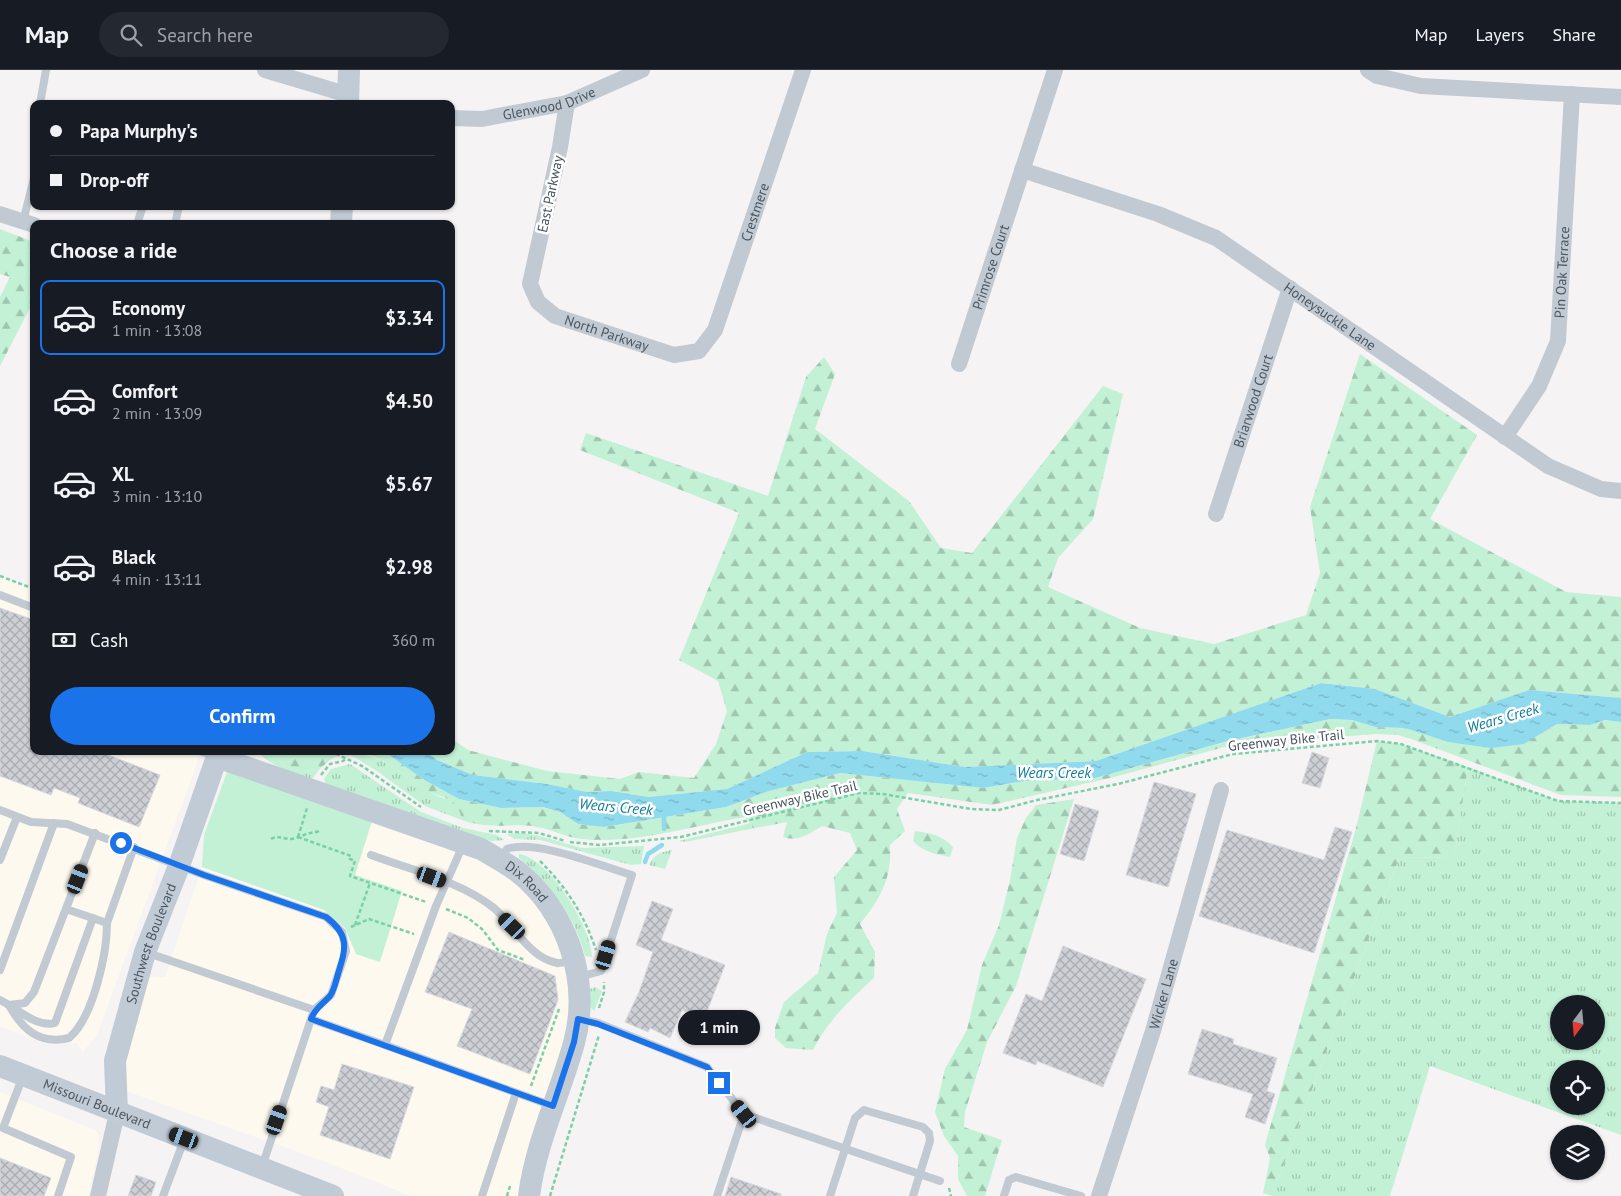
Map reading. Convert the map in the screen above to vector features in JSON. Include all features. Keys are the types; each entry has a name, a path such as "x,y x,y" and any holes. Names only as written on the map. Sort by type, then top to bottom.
{"main road":[{"path":"348,99 349,70"},
{"name":"Southwest Boulevard","path":"117,1112 114,1061 145,952 179,866 211,755"},
{"name":"Dix Road","path":"217,755 278,779 463,843 500,860 524,878 554,912 563,927 576,968 578,1019 574,1042 543,1103 529,1196"},
{"path":"247,755 254,763 278,779"},
{"name":"Missouri Boulevard","path":"0,1066 262,1168 309,1192 333,1196"}],"street":[{"path":"265,70 348,99"},
{"name":"Glenwood Drive","path":"455,118 482,119 567,103 642,70"},
{"name":"Crestmere","path":"699,351 715,330 803,70"},
{"name":"Primrose Court","path":"959,364 1056,70"},
{"path":"1368,70 1377,76 1420,86 1621,97"},
{"name":"Pin Oak Terrace","path":"1505,437 1539,386 1558,341 1572,94"},
{"name":"East Parkway","path":"530,284 560,147 567,103"},
{"name":"Honeysuckle Lane","path":"1022,170 1158,214 1216,238 1548,466 1601,489 1621,492"},
{"path":"0,214 28,223"},
{"name":"North Parkway","path":"530,284 538,302 555,316 674,356 699,351"},
{"name":"Briarwood Court","path":"1216,514 1290,288"},
{"name":"Wicker Lane","path":"1099,1196 1153,1031 1221,790"},
{"path":"98,1196 117,1112"}],"lane":[{"path":"41,100 46,70"},
{"path":"28,223 30,208"},
{"path":"0,595 30,606"},
{"path":"0,810 30,822 67,824 95,833 179,866 326,917 342,932 346,951 331,995 314,1010 262,1168"},
{"path":"0,860 17,817"},
{"path":"0,970 54,823"},
{"path":"9,1005 18,1005 31,998 95,833"},
{"path":"385,1046 436,906 448,883 463,843"},
{"path":"370,855 474,894 494,908 528,946 540,956 558,964 602,972 632,875 542,848 525,846 507,848 500,860"},
{"path":"9,1005 24,1027 37,1037 54,1040 69,1038 82,1024 107,938 107,923 134,848"},
{"path":"66,909 107,923"},
{"path":"0,1000 38,1022 55,1023 93,918"},
{"path":"145,952 314,1010"},
{"path":"311,1019 543,1103"},
{"path":"578,1019 598,1024 707,1067 744,1114 940,1181"},
{"path":"23,1075 3,1128 71,1157 58,1196"},
{"path":"482,1196 516,1093"},
{"path":"830,1196 855,1118 860,1111 864,1110 923,1127 929,1133 930,1141 913,1196"},
{"path":"717,1196 744,1114"},
{"path":"163,1196 184,1138"},
{"path":"1004,1196 1009,1180 1016,1177 1061,1193 1081,1196"}],"path":[{"path":"0,576 30,587"},
{"name":"Greenway Bike Trail","path":"482,830 539,833 586,845 650,842 681,837 859,794 883,794 971,809 999,810 1037,800 1118,784 1233,754 1377,741 1401,744 1558,801 1621,803"},
{"path":"340,755 362,766 427,810"},
{"path":"298,837 308,805"},
{"path":"271,839 276,837 293,839 304,833 318,832 320,829"},
{"path":"298,837 351,856 350,859 355,860 350,876 468,918 482,930 498,950 533,963"},
{"path":"355,925 370,883"},
{"path":"342,932 369,919 425,938"},
{"path":"543,1103 531,1087 561,1002"},
{"path":"507,1196 512,1179"}],"shaded area":[{"path":"0,576 30,588 30,755 198,755 196,767 97,1035 83,1052 76,1043 43,1043 0,1026"},
{"path":"372,821 476,859 495,870 524,891 536,905 554,934 562,956 568,982 570,1010 566,1034 520,1196 411,1196 323,1161 123,1090 123,1065 146,983 151,977 165,977 202,867 324,910 345,928 356,954 355,876"},
{"path":"0,1092 95,1130 99,1135 99,1146 89,1196 0,1196"}],"green space":[{"path":"0,229 30,240 30,308 0,366 0,297 10,277 0,274"},
{"path":"1360,354 1477,435 1430,519 1566,592 1621,597 1621,698 1529,690 1450,717 1375,689 1321,683 1096,761 965,767 863,751 807,752 727,789 648,797 611,791 587,792 547,784 473,775 437,760 431,755 455,755 455,741 468,750 547,771 620,779 639,772 694,778 716,744 727,711 718,681 679,660 739,513 580,450 586,433 768,496 806,377 824,357 835,374 815,429 909,501 941,548 972,553 1103,386 1123,394 1093,519 1058,558 1048,587 1140,628 1214,644 1306,615 1320,573 1310,507"},
{"path":"1330,719 1352,720 1375,727 1405,728 1448,742 1524,744 1557,724 1590,725 1605,720 1621,722 1621,797 1561,795 1414,740 1398,735 1375,734 1228,746 1114,777 992,805 908,793 897,809 905,831 890,845 887,878 879,897 860,924 875,952 874,978 832,1020 813,1050 786,1048 775,1038 775,1028 784,1002 818,973 827,934 837,913 834,877 857,850 850,833 822,826 813,832 794,839 783,837 787,822 755,828 745,817 644,837 603,840 576,838 537,827 481,825 462,819 456,805 452,801 430,792 384,762 368,755 389,755 426,781 459,799 501,808 543,807 560,812 578,824 604,827 726,807 769,791 840,773 986,788 1024,781 1095,778 1229,741"},
{"path":"1377,741 1401,744 1468,767 1454,857 1399,858 1272,1196 1263,1193 1270,1158 1265,1145 1356,828"},
{"path":"260,755 277,755 281,763 292,769 318,771 312,779 275,765"},
{"path":"277,755 341,755 332,759 318,771 292,769 281,763"},
{"path":"350,755 365,755 384,762 424,789 455,803 459,808 462,819 475,825 425,806 374,769"},
{"path":"350,764 421,812 463,828 497,835 504,840 491,841 326,784 324,779 331,769"},
{"path":"1468,767 1558,801 1621,803 1621,1135 1605,1129 1605,1125 1593,1125 1566,1115 1605,1115 1605,1060 1550,1060 1550,1109 1430,1066 1390,1196 1272,1196 1399,858 1454,857"},
{"path":"227,772 372,821 355,875 402,891 380,962 356,954 345,928 324,910 202,867 204,835"},
{"path":"1074,799 1016,986 987,1042 965,1112 964,1127 1002,1140 985,1196 967,1196 958,1179 958,1156 944,1136 935,1112 945,1069 967,1030 982,965 999,925 1010,880 1017,838 1026,818 1036,805"},
{"path":"751,823 755,828 685,842 679,841"},
{"path":"915,831 931,834 945,840 953,847 950,857 921,848 913,841"},
{"path":"507,834 536,835 582,848 644,846 641,864 631,865 540,840 514,839"},
{"path":"672,850 665,869 649,865 658,854"},
{"path":"519,854 531,858 543,868 567,896 585,929 592,957 585,956 575,927 560,901 531,868 519,858"},
{"path":"595,987 602,991 594,1011 590,1007 590,989"}],"water":[{"name":"Wears Creek","path":"1321,683 1375,689 1450,717 1529,690 1621,698 1621,722 1605,720 1590,725 1557,724 1524,744 1491,748 1448,742 1405,728 1375,727 1352,720 1330,719 1228,741 1095,778 1024,781 984,788 840,773 769,791 726,807 604,827 578,824 560,812 543,807 501,808 459,799 426,781 389,755 431,755 437,760 473,775 547,784 587,792 611,791 648,797 727,789 807,752 863,751 965,767 1096,761"}],"building":[{"path":"0,608 30,619 30,755 108,755 160,775 139,827 78,803 80,798 54,788 51,795 0,776"},
{"path":"1312,752 1329,758 1320,788 1302,783"},
{"path":"1154,782 1196,794 1168,887 1126,875"},
{"path":"1075,804 1099,811 1084,861 1060,854"},
{"path":"1335,827 1352,832 1314,953 1199,916 1227,830 1324,860"},
{"path":"652,901 673,909 661,940 725,965 704,1019 682,1010 670,1038 650,1028 648,1032 625,1022 639,992 653,952 636,945"},
{"path":"449,932 555,976 558,1000 530,1074 457,1046 472,1009 425,992"},
{"path":"1063,946 1146,979 1103,1087 1037,1061 1036,1065 1003,1053 1026,994 1042,1001"},
{"path":"1202,1029 1234,1039 1233,1044 1277,1058 1267,1091 1275,1094 1265,1124 1245,1117 1253,1094 1188,1074"},
{"path":"342,1064 414,1087 390,1159 320,1135 329,1107 316,1102 321,1086 334,1090"},
{"path":"0,1158 51,1178 44,1196 0,1196"},
{"path":"136,1175 156,1182 151,1196 128,1196"},
{"path":"731,1177 781,1194 781,1196 725,1196"}],"waterway":[{"path":"664,813 664,829"},
{"path":"645,862 648,854 662,845"}],"route":[{"path":"121,843 179,866 326,917 335,923 342,932 346,951 331,995 314,1010 311,1019 553,1106 574,1042 578,1019 598,1024 707,1067 719,1083"}]}
